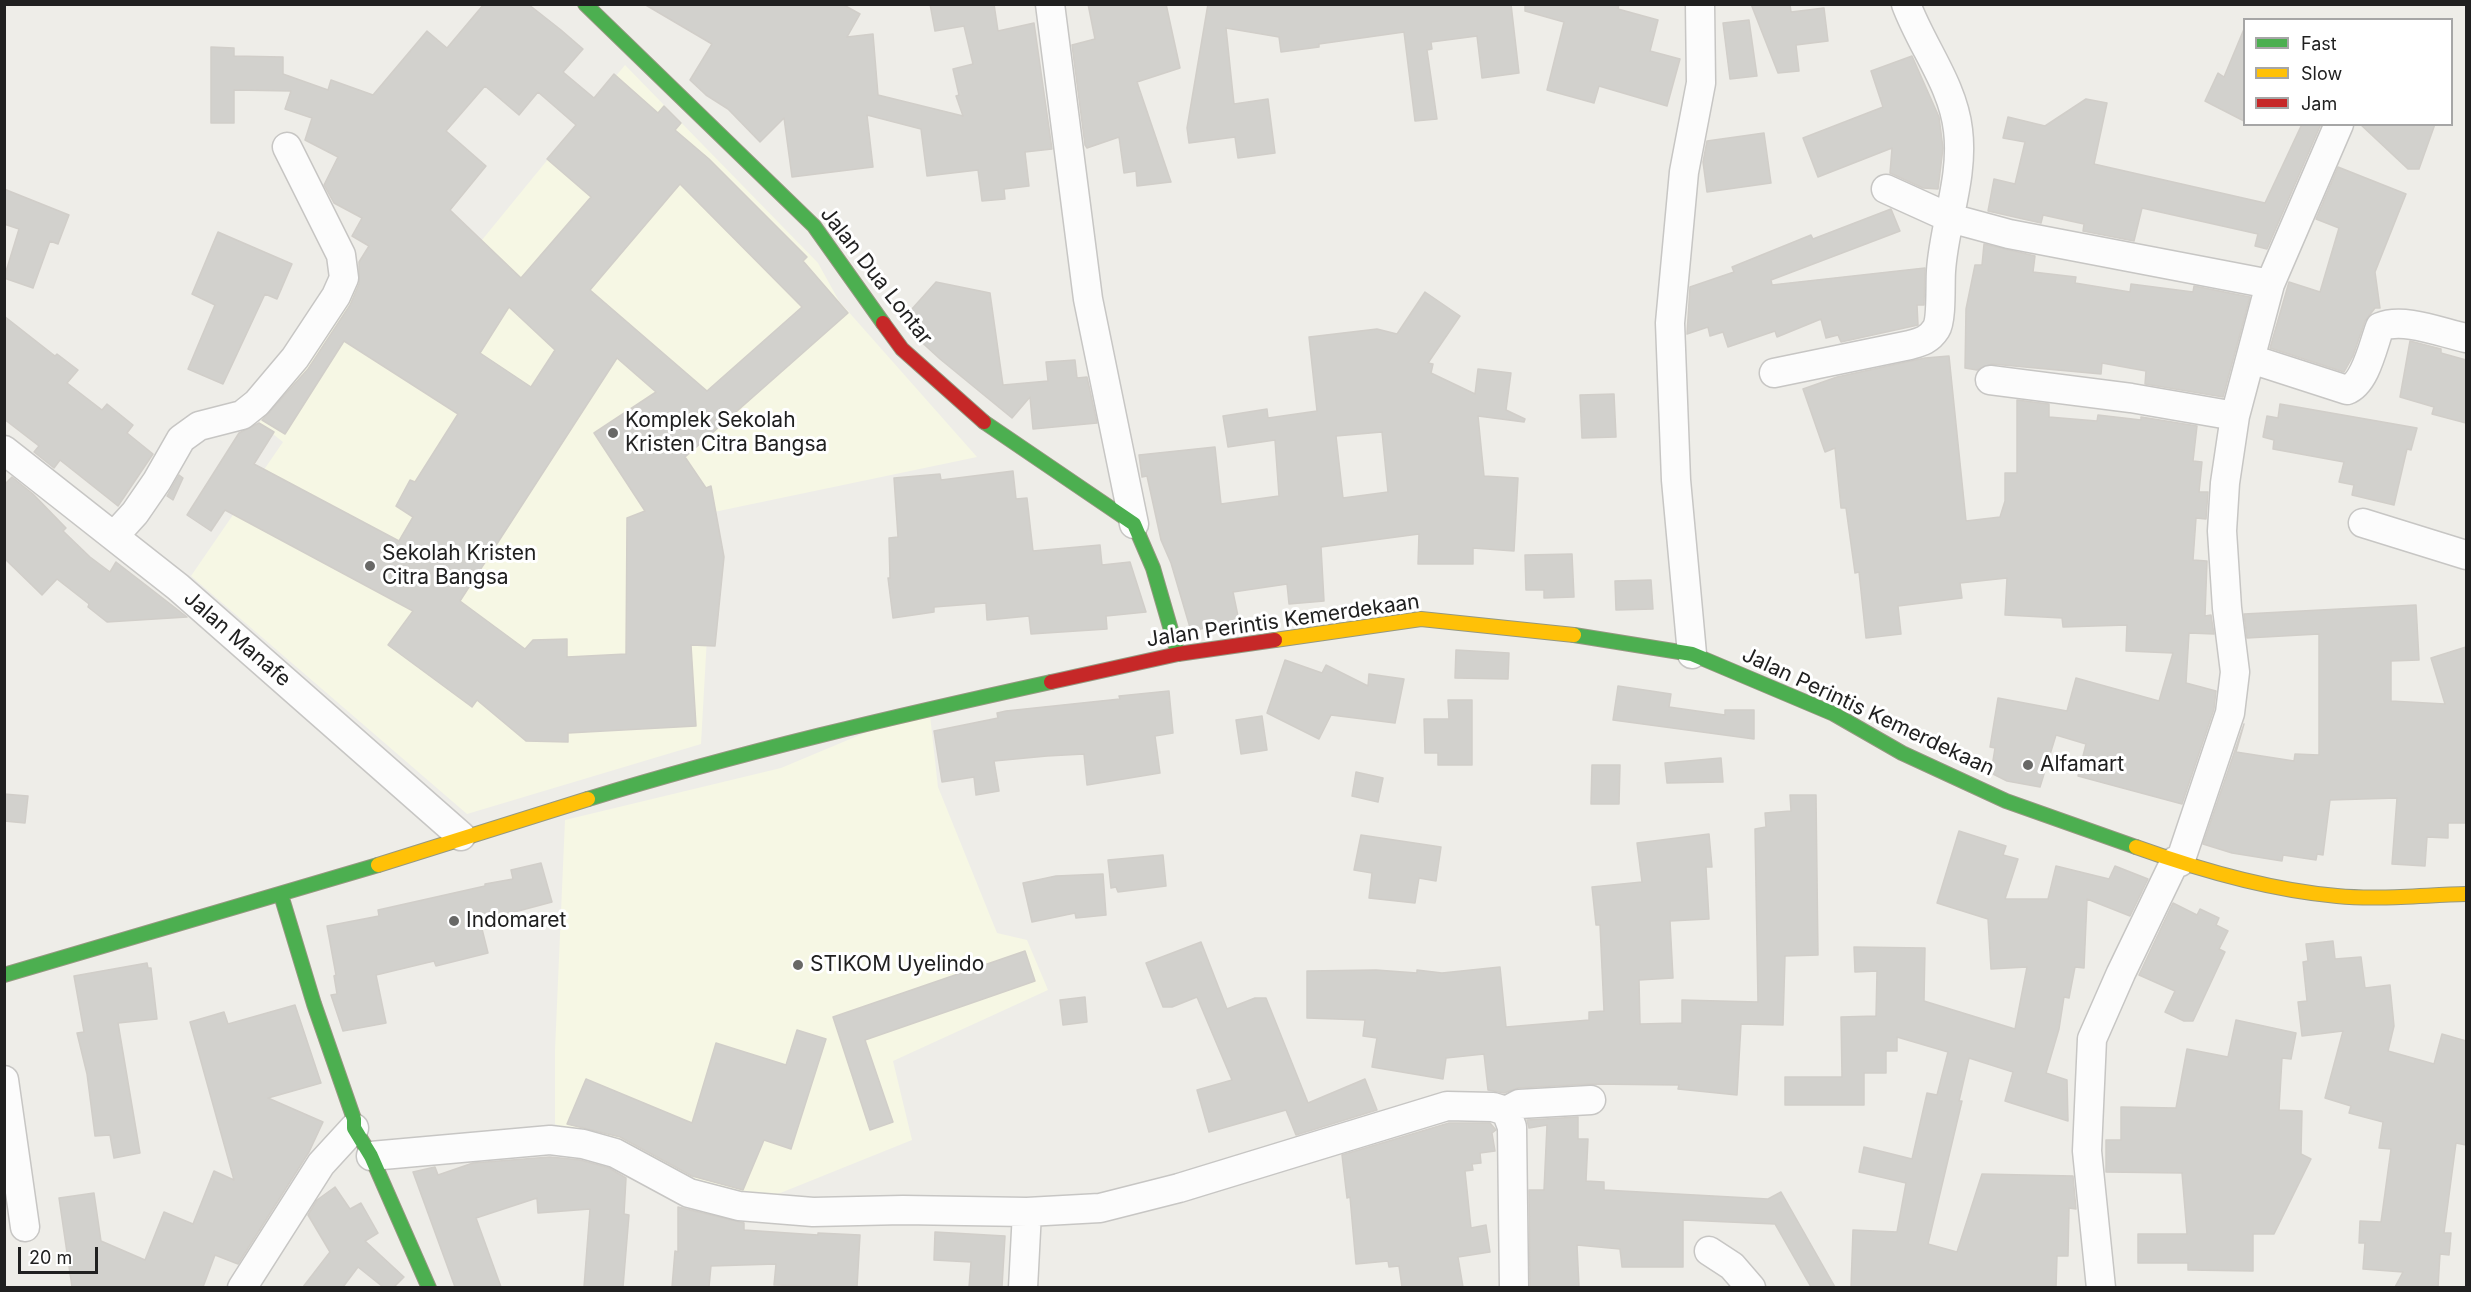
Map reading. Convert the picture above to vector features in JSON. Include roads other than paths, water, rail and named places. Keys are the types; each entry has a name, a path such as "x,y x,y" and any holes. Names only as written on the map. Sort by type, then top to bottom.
{"street":[{"name":"Jalan Dua Lontar","path":"585,4 814,226 891,334 927,373 986,423 1134,524"},
{"path":"1050,4 1088,299 1134,524 1153,567 1178,654"},
{"path":"1692,654 1676,480 1670,323 1684,172 1701,83 1701,4"},
{"path":"1774,373 1927,340 1938,327 1942,255 1958,173 1958,131 1949,93 1914,27 1906,4"},
{"path":"2108,1286 2087,1151 2092,1040 2121,972 2178,861 2230,713 2235,672 2227,608 2222,531 2225,483 2235,416 2270,284 2338,126"},
{"path":"115,535 135,513 158,481 181,439 199,426 242,415 256,403 295,358 336,296 344,278 341,255 287,147"},
{"path":"1886,189 1950,218 2009,234 2270,284"},
{"path":"2251,359 2347,390 2354,387 2360,378 2380,327 2388,324 2402,324 2466,338"},
{"path":"1990,380 2131,398 2235,416"},
{"name":"Jalan Manafe","path":"4,450 115,535 462,836"},
{"path":"2363,523 2466,555"},
{"name":"Jalan Perintis Kemerdekaan","path":"4,975 281,895 462,836 675,772 958,700 1178,654 1421,619 1582,636 1692,654 1834,714 1902,753 2006,801 2178,861 2267,885 2338,896 2466,894"},
{"path":"281,895 314,1004 354,1119 354,1128 371,1156 429,1287"},
{"path":"4,1080 25,1227"},
{"path":"371,1156 550,1140 583,1144 615,1152 689,1193 739,1206 813,1212 903,1210 1027,1212 1111,1205 1179,1188 1447,1106 1493,1107 1506,1111 1519,1104 1591,1100"},
{"path":"1506,1111 1512,1127 1514,1287"},
{"path":"242,1287 321,1164 354,1128"},
{"path":"1023,1287 1027,1212"},
{"path":"1709,1251 1732,1266 1751,1287"}],"place":[{"name":"Komplek Sekolah Kristen Citra Bangsa","path":"613,433"},
{"name":"Sekolah Kristen Citra Bangsa","path":"370,566"},
{"name":"Alfamart","path":"2028,765"},
{"name":"Indomaret","path":"454,921"},
{"name":"STIKOM Uyelindo","path":"798,965"}]}
